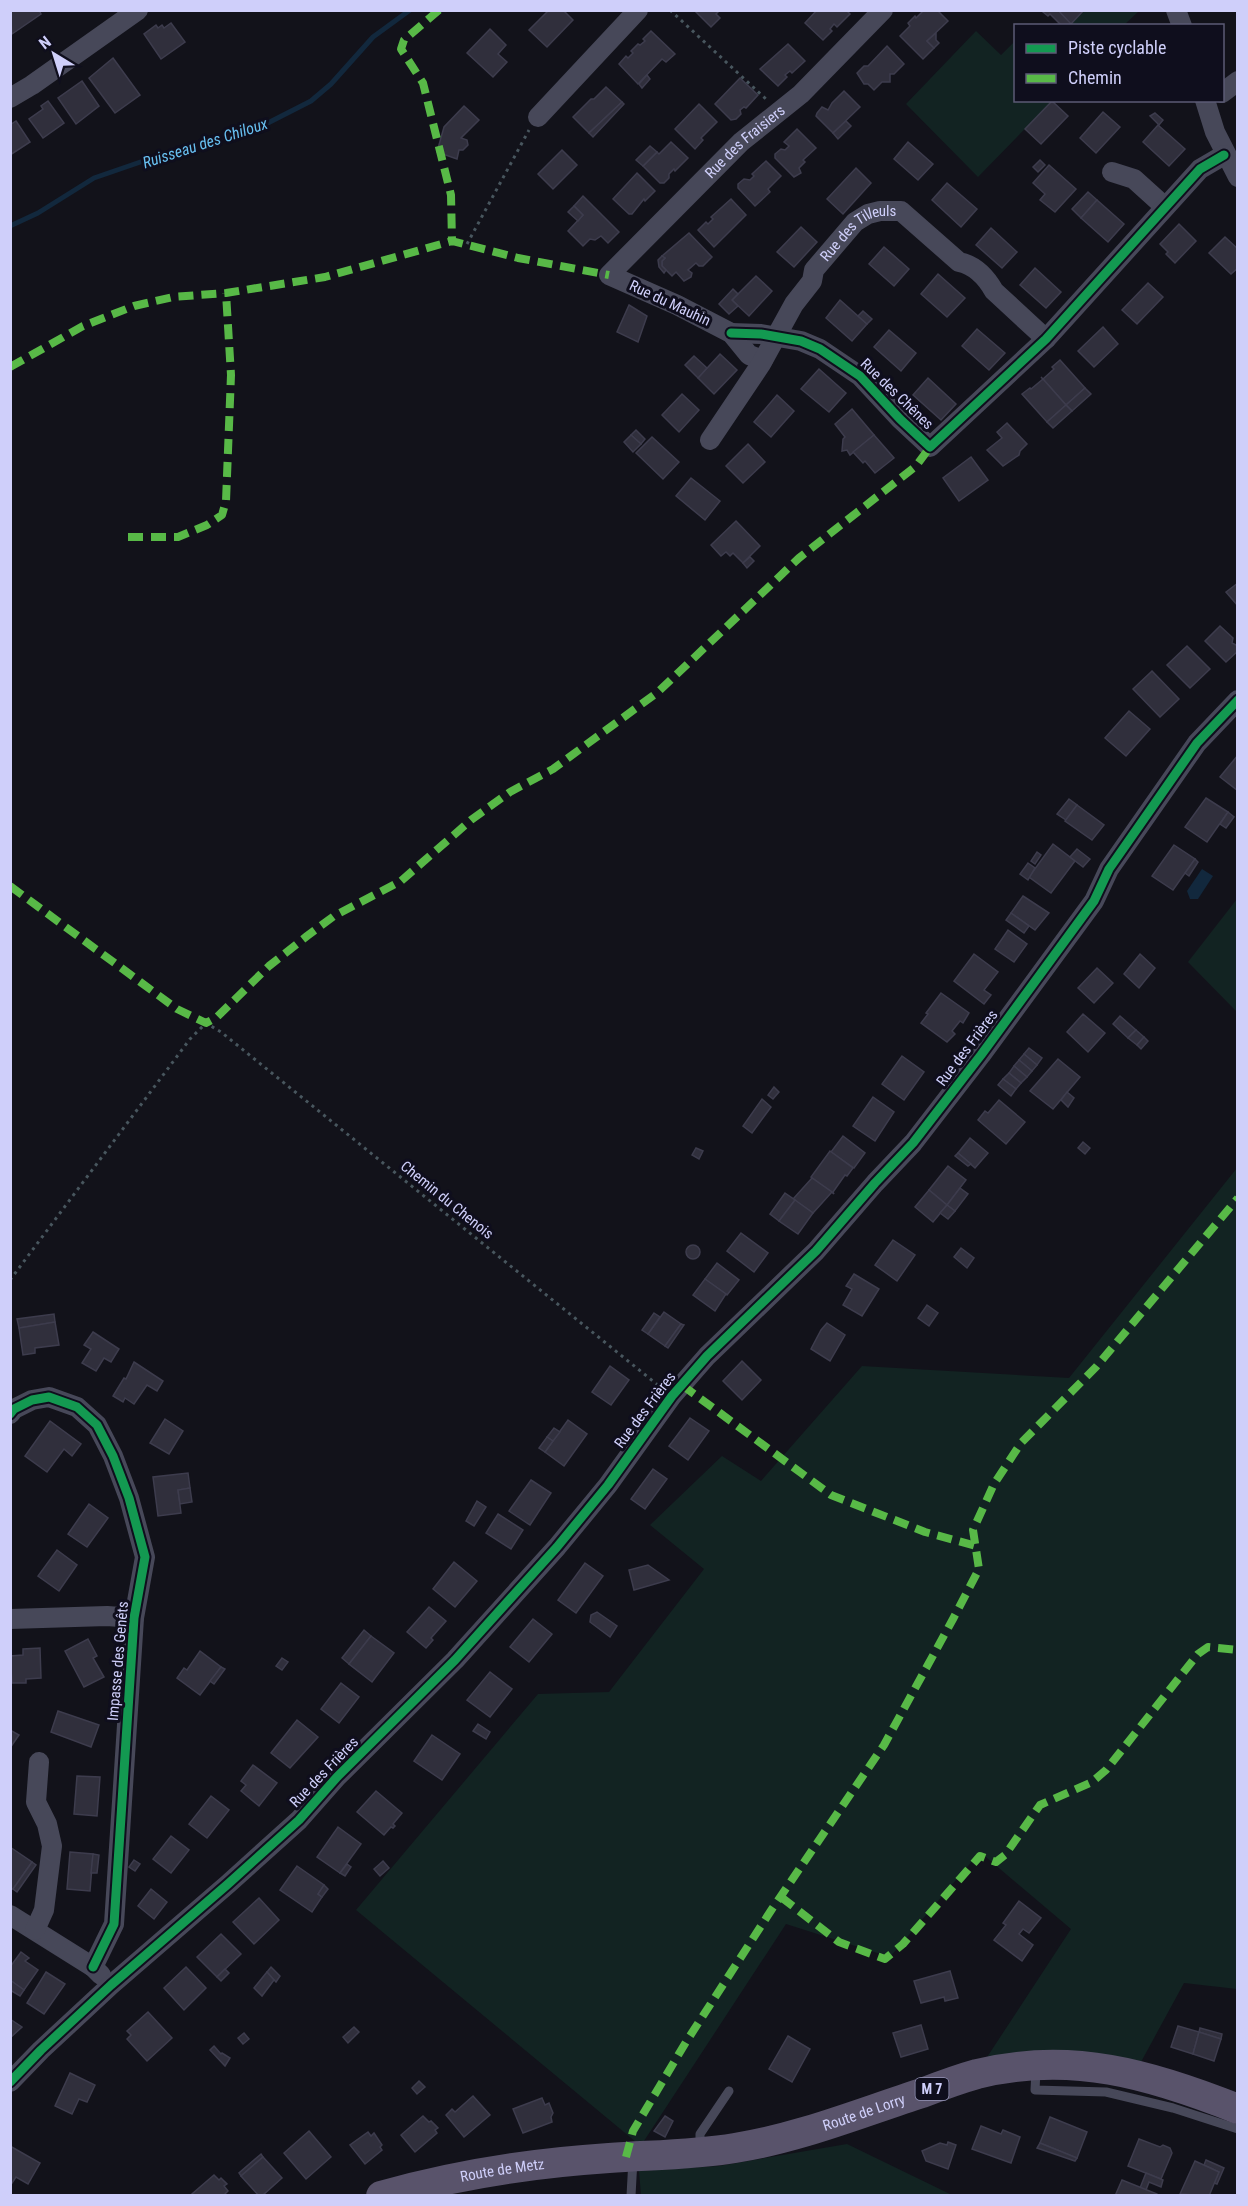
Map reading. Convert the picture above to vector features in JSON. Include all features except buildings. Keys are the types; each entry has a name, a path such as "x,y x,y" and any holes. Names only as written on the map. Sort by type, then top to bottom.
{"main road":[{"name":"Route de Lorry","path":"629,2157 700,2153 776,2140 976,2074 1037,2065 1101,2068 1141,2087 1196,2092 1238,2109"},
{"name":"Route de Metz","path":"393,2194 459,2177 513,2168 629,2157"}],"street":[{"path":"10,98 138,10"},
{"path":"538,117 638,10"},
{"name":"Rue des Fraisiers","path":"609,275 741,142 801,94 883,10"},
{"path":"1224,90 1238,81"},
{"path":"1211,102 1224,154 1238,177"},
{"path":"1046,339 1200,169 1224,154"},
{"path":"1112,172 1134,179 1165,207"},
{"name":"Rue des Tilleuls","path":"710,440 764,360 794,304 812,280 814,270 855,222 880,210 901,211 958,262 970,264 989,283 993,291 1046,339"},
{"name":"Rue du Mauhin","path":"609,275 677,305 731,333 749,355 764,360"},
{"name":"Rue du Mauhin","path":"731,333 761,334 776,338"},
{"name":"Rue des Chênes","path":"776,338 801,341 820,349 860,376 930,447 1046,339"},
{"name":"Rue des Frières","path":"10,2082 41,2050 111,1986 298,1820 455,1660 557,1548 608,1485 672,1396 706,1356 816,1251 875,1183 914,1143 1094,901 1109,869 1197,742 1238,700"},
{"name":"Impasse des Genêts","path":"10,1414 14,1409 32,1400 49,1397 77,1407 97,1425 113,1456 129,1498 145,1557 134,1618 114,1924 93,1967"},
{"name":"Impasse des Genêts","path":"10,1618 106,1616 134,1618"},
{"path":"34,1930 44,1910 52,1846 47,1824 36,1802 39,1762"},
{"path":"10,1916 93,1967 111,1986"}],"lane":[{"path":"1141,2087 1238,2129"},
{"path":"700,2153 700,2133 729,2091"},
{"path":"629,2157 631,2196"}],"path":[{"path":"670,10 778,112"},
{"path":"467,244 538,117"}],"shaded area":[{"path":"1084,11 1139,11 1125,24 1071,24"},
{"path":"976,31 1001,55 1014,42 1014,102 1051,102 978,177 906,104"},
{"path":"1237,899 1238,1012 1188,962"},
{"path":"1237,1168 1237,1989 1184,1983 1135,2073 976,2074 1071,1929 980,1852 890,1957 786,1924 642,2144 636,2142 356,1910 538,1694 609,1692 704,1569 650,1525 722,1456 761,1481 862,1366 1069,1378"},
{"path":"847,2144 952,2195 641,2195 639,2171 719,2166"}],"water":[{"path":"1202,869 1213,876 1198,899 1190,899 1187,891"}],"waterway":[{"name":"Ruisseau des Chiloux","path":"10,226 38,213 94,178 152,158 260,127 311,101 331,84 373,37 410,10"}],"marked path":[{"path":"439,10 404,40 401,49 423,83 451,195 452,241"},
{"path":"10,367 83,326 134,306 173,297 226,293 325,277 452,241 518,258 609,275"},
{"path":"128,537 178,537 207,525 222,515 226,501 231,375 226,293"},
{"path":"10,886 177,1009 206,1023 217,1017 269,966 334,916 401,881 471,820 510,792 553,769 658,692 799,558 916,466 930,447"},
{"path":"626,2157 633,2131 686,2042 772,1909 884,1745 953,1619 979,1569 973,1530 994,1484 1021,1443 1096,1367 1238,1198"},
{"path":"682,1385 831,1495 925,1532 976,1546"},
{"path":"781,1897 839,1942 885,1959 903,1944 980,1856 996,1862 1005,1855 1040,1805 1092,1782 1106,1770 1198,1654 1208,1647 1238,1650"}],"cycle path":[{"path":"731,333 761,334 801,341 820,349 860,376 930,447 1046,339 1200,169 1224,155"},
{"path":"10,2082 111,1985 299,1820 337,1777 455,1660 557,1547 608,1485 672,1396 707,1356 816,1251 913,1143 1094,901 1109,869 1197,743 1238,700"},
{"path":"10,1414 14,1409 32,1400 49,1397 77,1407 97,1425 113,1456 129,1498 145,1557 134,1618 114,1924 93,1967"}]}
